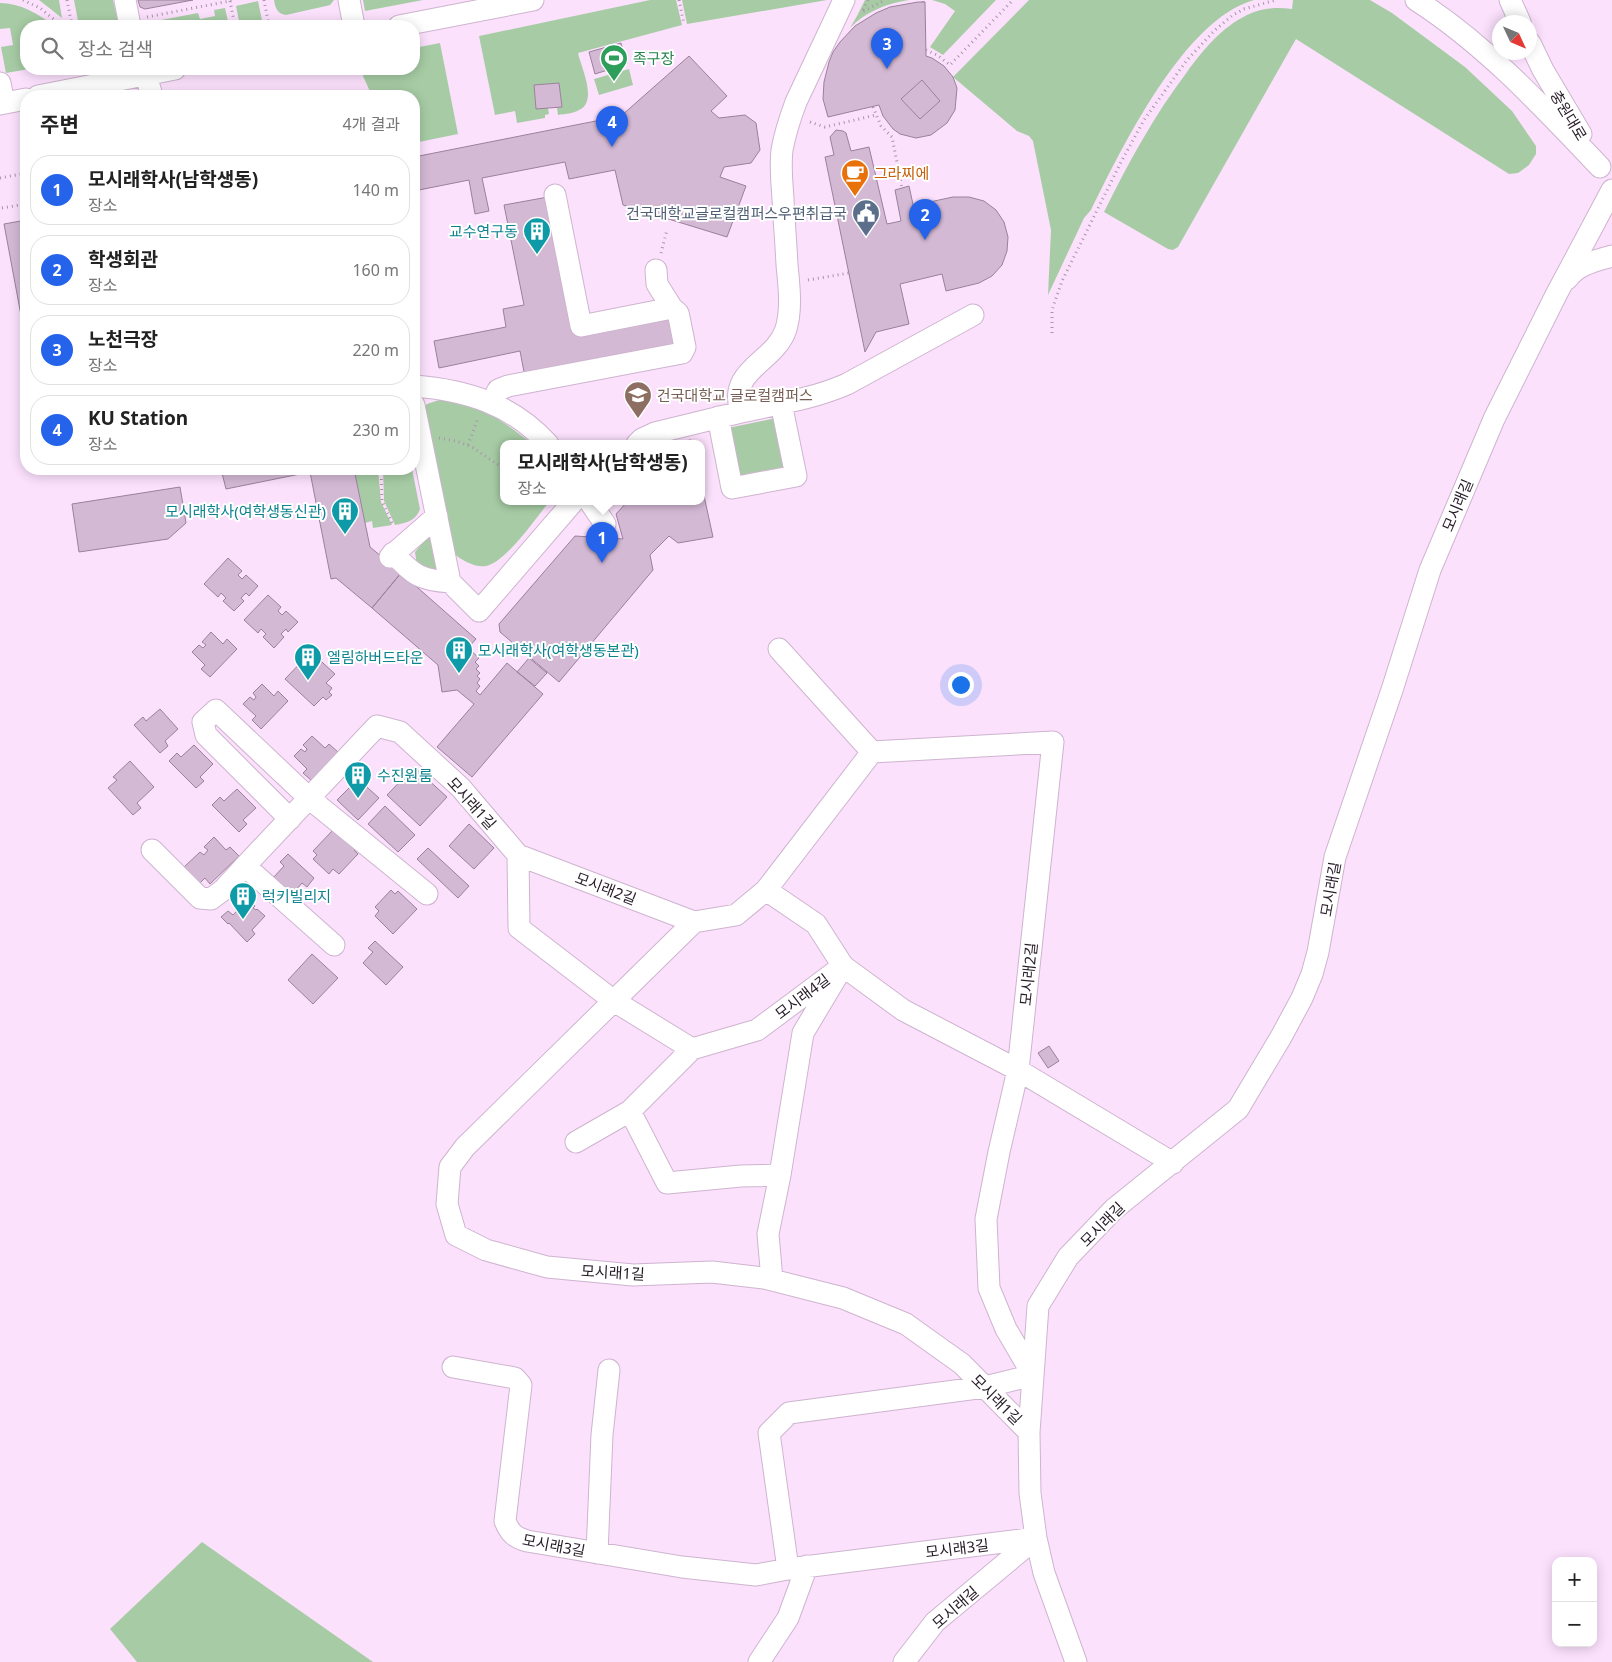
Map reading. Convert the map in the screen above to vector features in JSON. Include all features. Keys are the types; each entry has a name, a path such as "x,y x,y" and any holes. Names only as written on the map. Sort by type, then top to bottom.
{"street":[{"path":"349,0 353,20"},
{"path":"420,22 533,0"},
{"path":"742,412 738,399 740,388 748,374 777,345 787,324 789,289 781,171 782,151 786,134 796,102 844,0"},
{"path":"1416,0 1460,31 1499,64 1528,91 1606,176"},
{"path":"1510,0 1517,15"},
{"name":"충원대로","path":"1537,58 1606,176"},
{"path":"64,90 130,75"},
{"path":"144,75 151,90"},
{"path":"1,97 20,99"},
{"name":"모시래길","path":"1076,1662 1044,1573 1036,1538 1030,1493 1029,1432 1038,1306 1068,1258 1114,1209 1238,1109 1302,998 1312,974 1318,952 1336,857 1430,570 1494,419 1557,293 1612,190"},
{"path":"555,195 581,326 672,308"},
{"path":"1557,293 1576,269 1612,256"},
{"path":"489,401 498,390 508,386 682,353 685,347 678,313 672,308 657,284 656,270"},
{"path":"641,440 655,432 819,395 847,384 974,315"},
{"path":"420,387 459,392 489,401 510,412 544,440"},
{"path":"718,417 732,488 796,476 781,403"},
{"path":"420,433 450,582 479,611 570,505"},
{"path":"592,505 605,524"},
{"path":"437,516 392,555 418,576 432,581 450,582"},
{"path":"694,922 736,915 766,890 872,752 779,649"},
{"path":"290,819 206,735 203,722 216,710 310,798 427,894"},
{"name":"모시래1길","path":"152,850 200,898 211,899 223,890 377,726 400,732 461,788 518,855"},
{"name":"모시래2길","path":"872,752 1053,742 1018,1070 986,1219 989,1288 1006,1329 1033,1374"},
{"path":"518,855 518,928 614,1001 692,1049"},
{"name":"모시래2길","path":"518,855 694,922"},
{"path":"245,866 334,945"},
{"path":"766,890 816,924 843,966 903,1010 1018,1070 1173,1163"},
{"name":"모시래1길","path":"694,922 465,1147 450,1167 447,1204 456,1236 486,1250 547,1267 633,1275 712,1272 772,1280 843,1298 906,1324 962,1364 1029,1432"},
{"name":"모시래4길","path":"576,1142 630,1111 692,1049 757,1030 843,966"},
{"name":"모시래4길","path":"772,1280 768,1234 780,1175 803,1033 843,966"},
{"path":"630,1111 666,1183 741,1176 780,1175"},
{"name":"모시래3길","path":"453,1367 515,1378 521,1385 505,1520 510,1532 516,1538 527,1542 682,1567 756,1575 798,1567 1036,1538"},
{"path":"597,1553 602,1435 610,1370"},
{"path":"759,1662 788,1618 798,1567 768,1433 789,1413 985,1387 1033,1374"},
{"name":"모시래길","path":"904,1662 935,1622 1036,1538"}],"path":[{"path":"23,0 40,8 55,20"},
{"path":"67,0 71,20"},
{"path":"128,16 235,0"},
{"path":"264,0 268,20"},
{"path":"679,0 684,24"},
{"path":"868,0 862,12 885,0"},
{"path":"926,50 937,55 950,65 1013,0"},
{"path":"1052,333 1052,310 1062,281 1144,120 1187,60 1215,30 1233,15 1244,9 1276,0"},
{"path":"230,1 234,20"},
{"path":"873,107 881,126 892,137 902,188"},
{"path":"809,122 825,127 876,115"},
{"path":"0,178 20,174"},
{"path":"2,208 20,205"},
{"path":"813,280 849,273"},
{"path":"468,445 489,401"},
{"path":"421,438 428,436 468,445 500,466"},
{"path":"381,475 382,501 393,525"}],"green space":[{"path":"39,0 59,0 62,18"},
{"path":"74,0 113,0 118,20 78,20"},
{"path":"274,0 334,0 330,5 286,15 279,12"},
{"path":"363,0 423,0 365,11"},
{"path":"650,0 676,0 682,25 578,53 588,91 586,104 581,109 558,115 557,108 562,107 559,83 535,85 536,108 548,108 549,114 545,115 545,118 517,123 515,111 495,115 479,36"},
{"path":"682,0 827,0 687,24"},
{"path":"865,0 909,0 877,9 862,17 850,28"},
{"path":"932,0 996,0 943,55 930,47 955,11 945,4"},
{"path":"1029,0 1254,0 1228,12 1203,33 1179,59 1158,89 1137,122 1091,210 1084,218 1048,295 1051,230 1033,141 1029,136 1017,131 953,77"},
{"path":"1293,0 1370,0 1392,13 1465,67 1512,111 1536,146 1536,154 1529,165 1518,173 1509,174 1296,39 1178,247 1173,250 1168,249 1104,212 1152,123 1206,47 1229,26 1247,15 1269,9 1292,9"},
{"path":"258,1 262,20 239,20 236,6"},
{"path":"0,3 7,3 29,10 46,20 20,20 20,71 6,73 1,47 13,45 10,28 0,29"},
{"path":"225,8 228,20 161,20 198,13 200,19 215,16 214,10"},
{"path":"440,43 458,134 420,142 420,90 369,90 363,76 420,75 420,47"},
{"name":"족구장","path":"629,69 633,85 599,95 594,79"},
{"path":"442,399 454,400 478,408 501,421 527,440 500,440 500,505 547,505 511,548 494,563 486,566 473,565 454,554 424,407 427,404"},
{"path":"776,418 786,467 738,477 728,428"},
{"path":"355,475 379,475 381,502 392,525 373,528 372,521 365,523"},
{"path":"383,475 413,475 420,509 416,516 410,521 395,525 384,501"},
{"path":"431,535 441,571 417,565 415,552"},
{"path":"202,1542 373,1662 137,1662 110,1629"}],"building":[{"path":"138,0 193,0 145,9 140,7"},
{"path":"925,2 926,56 944,66 953,77 957,88 955,110 947,123 931,135 916,138 900,134 893,129 883,116 879,105 828,117 823,99 824,82 833,52 840,42 855,26 876,13 890,7"},
{"path":"621,43 627,64 595,74 589,52"},
{"path":"689,56 727,96 711,111 719,118 745,115 756,123 760,150 751,163 724,167 720,177 746,186 727,237 623,205 615,170 569,179 565,162 482,178 489,211 475,214 469,180 420,190 420,156 621,116"},
{"path":"922,80 940,101 920,119 901,99"},
{"path":"559,83 562,107 536,109 534,85"},
{"path":"836,130 846,133 851,151 869,147 887,224 901,221 895,190 909,186 916,218 927,215 925,203 953,197 969,197 984,201 996,210 1004,222 1008,237 1007,251 1002,265 992,276 979,283 946,291 942,274 900,284 909,324 876,332 865,352 825,157 834,155 830,137"},
{"name":"교수연구동","path":"548,197 575,335 672,316 678,347 525,377 520,351 439,368 434,341 506,327 503,309 524,305 504,205"},
{"path":"20,221 20,310 4,224"},
{"name":"모시래학사(여학생동신관)","path":"222,475 295,475 226,489"},
{"name":"모시래학사(여학생동신관)","path":"311,475 355,475 370,547 401,573 372,608 336,578 331,579"},
{"path":"180,487 186,523 168,539 79,552 72,504"},
{"path":"705,500 713,537 678,543 669,536 650,555 653,570 559,682 500,632 499,624 575,536 623,539 616,514 624,505 705,505"},
{"path":"228,558 242,571 238,575 242,579 246,575 258,586 249,596 246,593 241,598 244,601 234,611 223,601 226,598 221,593 218,597 204,584"},
{"name":"모시래학사(여학생동본관)","path":"401,573 476,639 468,648 479,658 475,662 479,666 476,669 480,673 477,676 480,679 477,683 480,686 476,691 480,695 507,663 543,694 472,777 437,747 474,704 457,690 442,692 438,665 372,608"},
{"path":"268,595 281,607 278,611 282,615 286,611 298,622 288,632 286,629 281,634 284,637 274,648 263,637 266,634 261,629 258,633 244,620"},
{"path":"211,632 223,644 227,639 237,649 210,677 201,669 205,665 192,652 199,645 203,648 206,645 202,642"},
{"name":"엘림하버드타운","path":"311,652 335,674 326,683 332,688 329,692 332,695 326,700 323,697 314,706 285,679"},
{"path":"529,658 547,673 535,686 517,672"},
{"path":"262,684 274,696 278,691 288,701 261,729 252,720 256,716 243,704 250,697 254,700 256,697 253,693"},
{"path":"160,709 178,729 165,741 168,746 160,753 134,725 143,717 146,721"},
{"path":"312,736 325,748 329,744 339,753 312,781 303,773 307,769 294,756 301,749 305,752 307,749 303,745"},
{"path":"194,745 213,764 200,777 204,781 196,788 169,761 177,753 181,757"},
{"path":"130,761 154,787 137,803 141,808 133,815 108,788 117,780 113,777"},
{"path":"414,767 447,797 420,826 387,795"},
{"name":"수진원룸","path":"358,779 379,798 358,820 337,800"},
{"path":"237,789 256,808 243,820 247,824 239,832 212,805 220,797 224,801"},
{"path":"385,806 415,835 398,852 368,824"},
{"path":"469,824 494,848 474,869 449,846"},
{"path":"333,830 357,847 354,850 358,854 339,874 333,869 329,874 313,859 317,855 313,851"},
{"path":"214,837 226,850 230,847 239,856 210,884 205,878 199,884 183,868 200,852 204,855 208,850 204,847"},
{"path":"428,848 469,886 458,898 417,859"},
{"path":"288,854 314,878 307,887 302,883 291,896 273,878 284,866 280,862"},
{"path":"391,890 395,894 398,891 417,909 393,934 375,916 379,911 375,907"},
{"name":"럭키빌리지","path":"248,899 255,906 253,908 265,916 252,930 255,934 247,942 221,917 228,911 233,915"},
{"path":"375,941 403,967 386,985 363,963 373,952 368,948"},
{"path":"312,954 338,978 313,1004 288,980"},
{"path":"1049,1046 1059,1061 1048,1068 1038,1053"}],"place":[{"name":"노천극장","path":"887,69"},
{"name":"족구장","path":"614,82"},
{"name":"KU Station","path":"612,147"},
{"name":"그라찌에","path":"855,197"},
{"name":"건국대학교글로컬캠퍼스우편취급국","path":"866,237"},
{"name":"학생회관","path":"925,240"},
{"name":"교수연구동","path":"537,255"},
{"name":"건국대학교 글로컬캠퍼스","path":"638,419"},
{"name":"모시래학사(여학생동신관)","path":"345,535"},
{"name":"모시래학사(남학생동)","path":"602,563"},
{"name":"모시래학사(여학생동본관)","path":"459,674"},
{"name":"엘림하버드타운","path":"308,681"},
{"name":"수진원룸","path":"358,799"},
{"name":"럭키빌리지","path":"243,920"}]}
